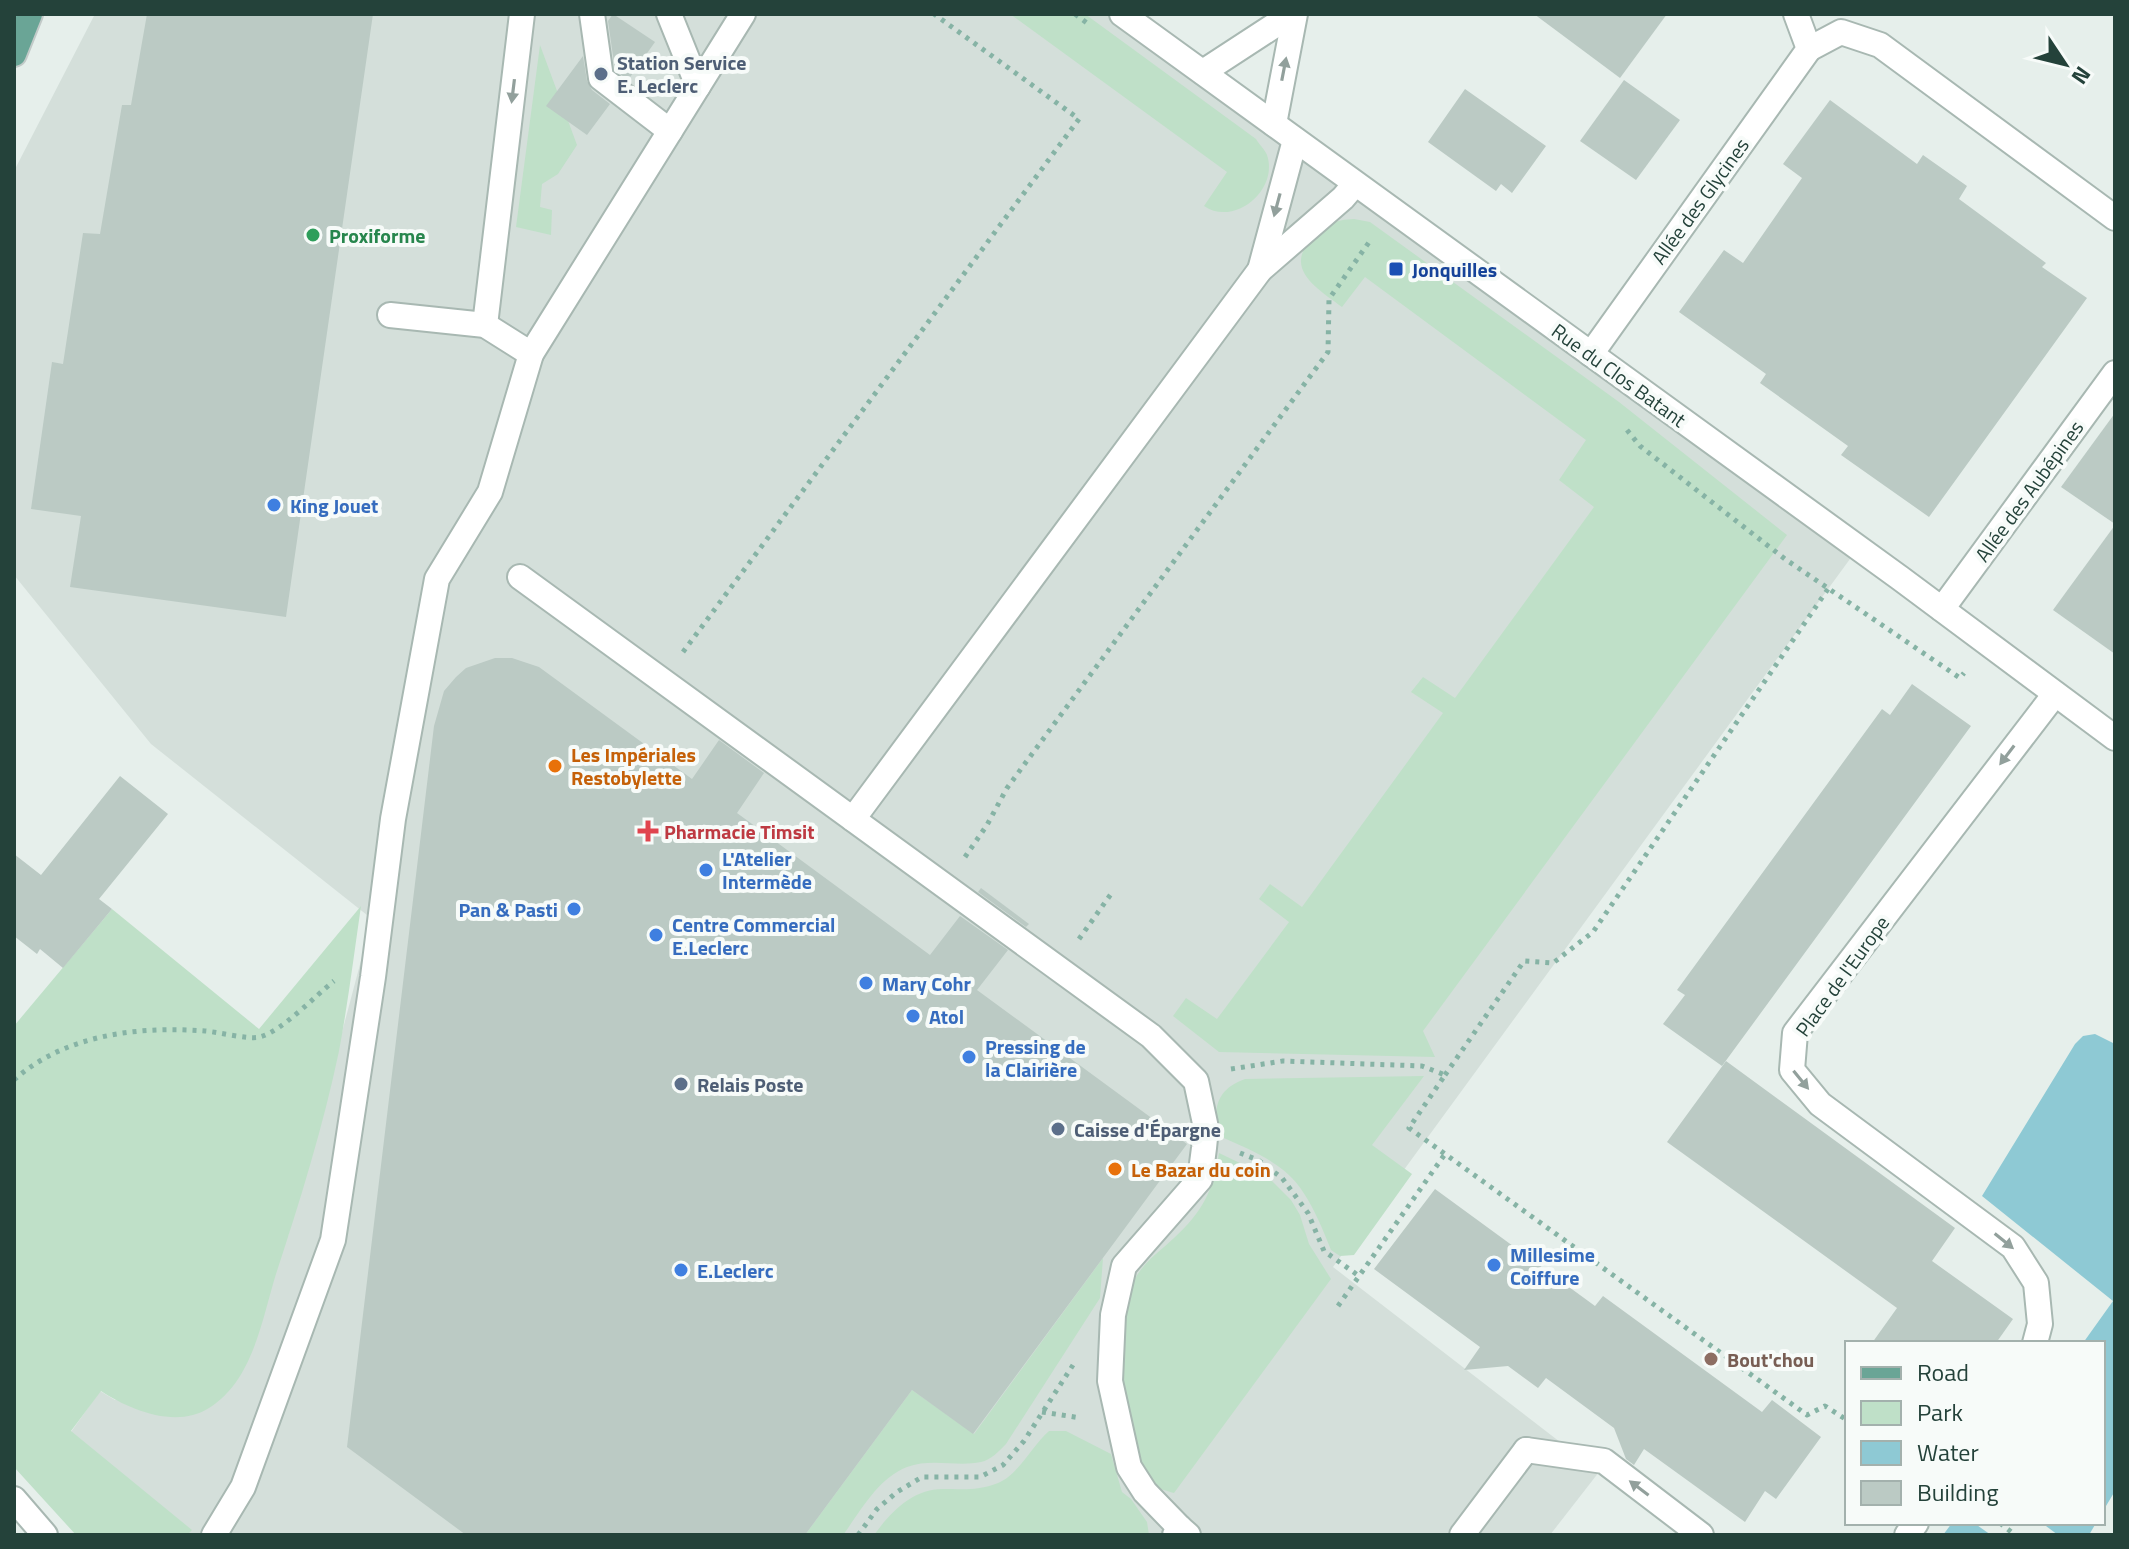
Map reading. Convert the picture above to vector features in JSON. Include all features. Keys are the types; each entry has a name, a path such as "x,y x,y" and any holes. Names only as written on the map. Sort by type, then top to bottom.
{"main road":[{"path":"14,54 30,14"}],"street":[{"path":"485,325 522,14"},
{"path":"592,14 601,78 670,131"},
{"path":"669,14 698,86"},
{"path":"214,1535 243,1487 333,1240 373,977 393,819 437,579 490,492 531,354 743,14"},
{"name":"Rue du Clos Batant","path":"1122,14 2115,738"},
{"path":"1203,72 1294,14"},
{"path":"1274,124 1294,14"},
{"path":"1796,14 1809,49 1841,32 1880,45 2115,218"},
{"name":"Allée des Glycines","path":"1591,354 1809,49"},
{"path":"1260,270 1295,140"},
{"path":"853,819 1260,270 1355,184"},
{"path":"390,315 485,325 531,354"},
{"name":"Allée des Aubépines","path":"1942,609 2115,373"},
{"path":"520,577 1151,1036 1196,1081 1206,1128 1200,1179 1124,1266 1113,1315 1110,1381 1129,1467 1145,1492 1181,1533"},
{"name":"Place de l'Europe","path":"2036,1341 2040,1324 2036,1283 2013,1247 1820,1104 1792,1070 1795,1033 2055,694"},
{"path":"1462,1535 1526,1450 1604,1461 1701,1535"},
{"path":"14,1499 45,1535"}],"path":[{"path":"663,681 1079,119 934,14"},
{"path":"944,885 987,825 1016,775 1328,352 1329,299 1392,212"},
{"path":"1828,589 1593,932 1553,963 1524,961 1409,1128 1807,1415 1825,1406 1845,1419"},
{"path":"1057,968 1111,894"},
{"path":"14,1080 27,1068 74,1043 120,1034 164,1029 259,1038 333,982 348,976 373,977"},
{"path":"1196,1081 1215,1073 1283,1061 1422,1066 1445,1075"},
{"path":"1204,1148 1225,1148 1258,1160 1282,1178 1308,1213 1324,1251 1359,1276"},
{"path":"1338,1306 1445,1154"},
{"path":"858,1535 877,1509 922,1477 980,1477 1003,1465 1024,1441 1094,1332 1113,1315"}],"shaded area":[{"path":"95,14 1122,14 1858,548 1333,1267 1599,1472 1550,1535 165,1535 71,1432 100,1391 115,1400 288,1236 372,919 151,744 14,575 14,171"}],"green space":[{"path":"1010,14 1085,14 1256,139 1267,155 1269,168 1260,192 1251,202 1228,212 1204,206 1227,172"},
{"path":"540,45 577,145 558,174 542,184 540,207 552,210 551,235 516,227"},
{"path":"1354,219 1370,222 1619,402 1787,535 1423,1031 1435,1057 1219,1052 1173,1016 1186,998 1217,1019 1289,922 1259,899 1270,884 1302,907 1443,713 1411,692 1423,677 1455,698 1594,507 1559,480 1586,440 1365,277 1342,307 1306,276 1301,258 1305,247 1328,225"},
{"path":"361,906 339,1051 326,1108 260,1329 246,1366 224,1396 196,1414 168,1417 154,1414 125,1405 101,1391 71,1431 192,1530 187,1535 76,1535 14,1467 14,1026 112,909 259,1029"},
{"path":"1424,1076 1372,1145 1412,1174 1354,1255 1340,1256 1331,1250 1307,1199 1286,1173 1266,1158 1219,1136 1216,1117 1219,1101 1228,1088 1245,1079"},
{"path":"1219,1153 1267,1176 1291,1200 1300,1215 1309,1244 1331,1279 1174,1493 1156,1487 1147,1479 1132,1438 1123,1395 1122,1328 1134,1280 1199,1209 1214,1179"},
{"path":"1103,1258 1100,1298 998,1452 981,1462 925,1463 907,1467 878,1487 843,1535 805,1535 912,1390 974,1434"},
{"path":"1049,1431 1066,1431 1111,1454 1122,1492 1131,1499 1147,1522 1149,1535 874,1535 895,1510 912,1497 932,1490 984,1487 1005,1479"}],"water":[{"path":"2095,1034 2115,1044 2115,1491 2105,1508 2105,1341 2084,1341 2113,1301 1982,1196 2075,1044 2083,1036"},
{"path":"1950,1525 1977,1525 1991,1535 1943,1535"},
{"path":"2045,1525 2095,1525 2089,1535 2058,1535"}],"building":[{"path":"147,14 373,14 286,617 70,587 81,516 31,509 52,362 63,364 83,233 100,234 122,105 131,105"},
{"path":"613,14 655,42 628,80 615,70 608,21"},
{"path":"1534,14 1667,14 1620,78"},
{"path":"583,56 587,81 592,90 610,104 587,135 546,106"},
{"path":"1624,80 1680,120 1636,180 1580,141"},
{"path":"1465,89 1546,146 1512,193 1501,184 1496,191 1428,142"},
{"path":"1830,100 1917,164 1923,155 1967,186 1959,199 2046,263 2042,267 2087,298 1929,517 1841,455 1848,446 1760,383 1766,374 1679,312 1724,250 1743,263 1802,178 1783,164"},
{"path":"2115,413 2115,524 2061,487"},
{"path":"2115,525 2115,654 2053,610"},
{"name":"Centre Commercial E.Leclerc","path":"495,658 512,658 539,667 692,779 719,740 764,773 737,813 930,955 960,916 1008,950 977,990 1187,1144 973,1434 912,1390 805,1535 466,1535 347,1447 434,726 444,691 456,677 466,668"},
{"path":"1912,684 1971,726 1722,1066 1663,1024 1685,995 1677,990 1882,709 1890,715"},
{"path":"120,776 168,814 99,899 112,909 63,968 40,949 37,954 14,936 14,854 41,875"},
{"path":"981,888 1029,924 1026,927 978,892"},
{"path":"1726,1061 1955,1228 1932,1261 2013,1319 1997,1341 1873,1341 1897,1308 1667,1142"},
{"path":"1435,1189 1595,1306 1603,1296 1762,1412 1772,1400 1821,1437 1776,1499 1765,1491 1745,1522 1644,1449 1634,1465 1626,1459 1614,1428 1546,1378 1538,1388 1508,1366 1464,1370 1480,1347 1374,1269"}],"place":[{"name":"Station Service E. Leclerc","path":"601,74"},
{"name":"Proxiforme","path":"313,235"},
{"name":"Jonquilles","path":"1396,269"},
{"name":"King Jouet","path":"274,505"},
{"name":"Les Impériales Restobylette","path":"555,766"},
{"name":"Pharmacie Timsit","path":"648,831"},
{"name":"L'Atelier Intermède","path":"706,870"},
{"name":"Pan & Pasti","path":"574,909"},
{"name":"Centre Commercial E.Leclerc","path":"656,935"},
{"name":"Mary Cohr","path":"866,983"},
{"name":"Atol","path":"913,1016"},
{"name":"Pressing de la Clairière","path":"969,1057"},
{"name":"Relais Poste","path":"681,1084"},
{"name":"Caisse d'Épargne","path":"1058,1129"},
{"name":"Le Bazar du coin","path":"1115,1169"},
{"name":"Millesime Coiffure","path":"1494,1265"},
{"name":"E.Leclerc","path":"681,1270"},
{"name":"Bout'chou","path":"1711,1359"}]}
